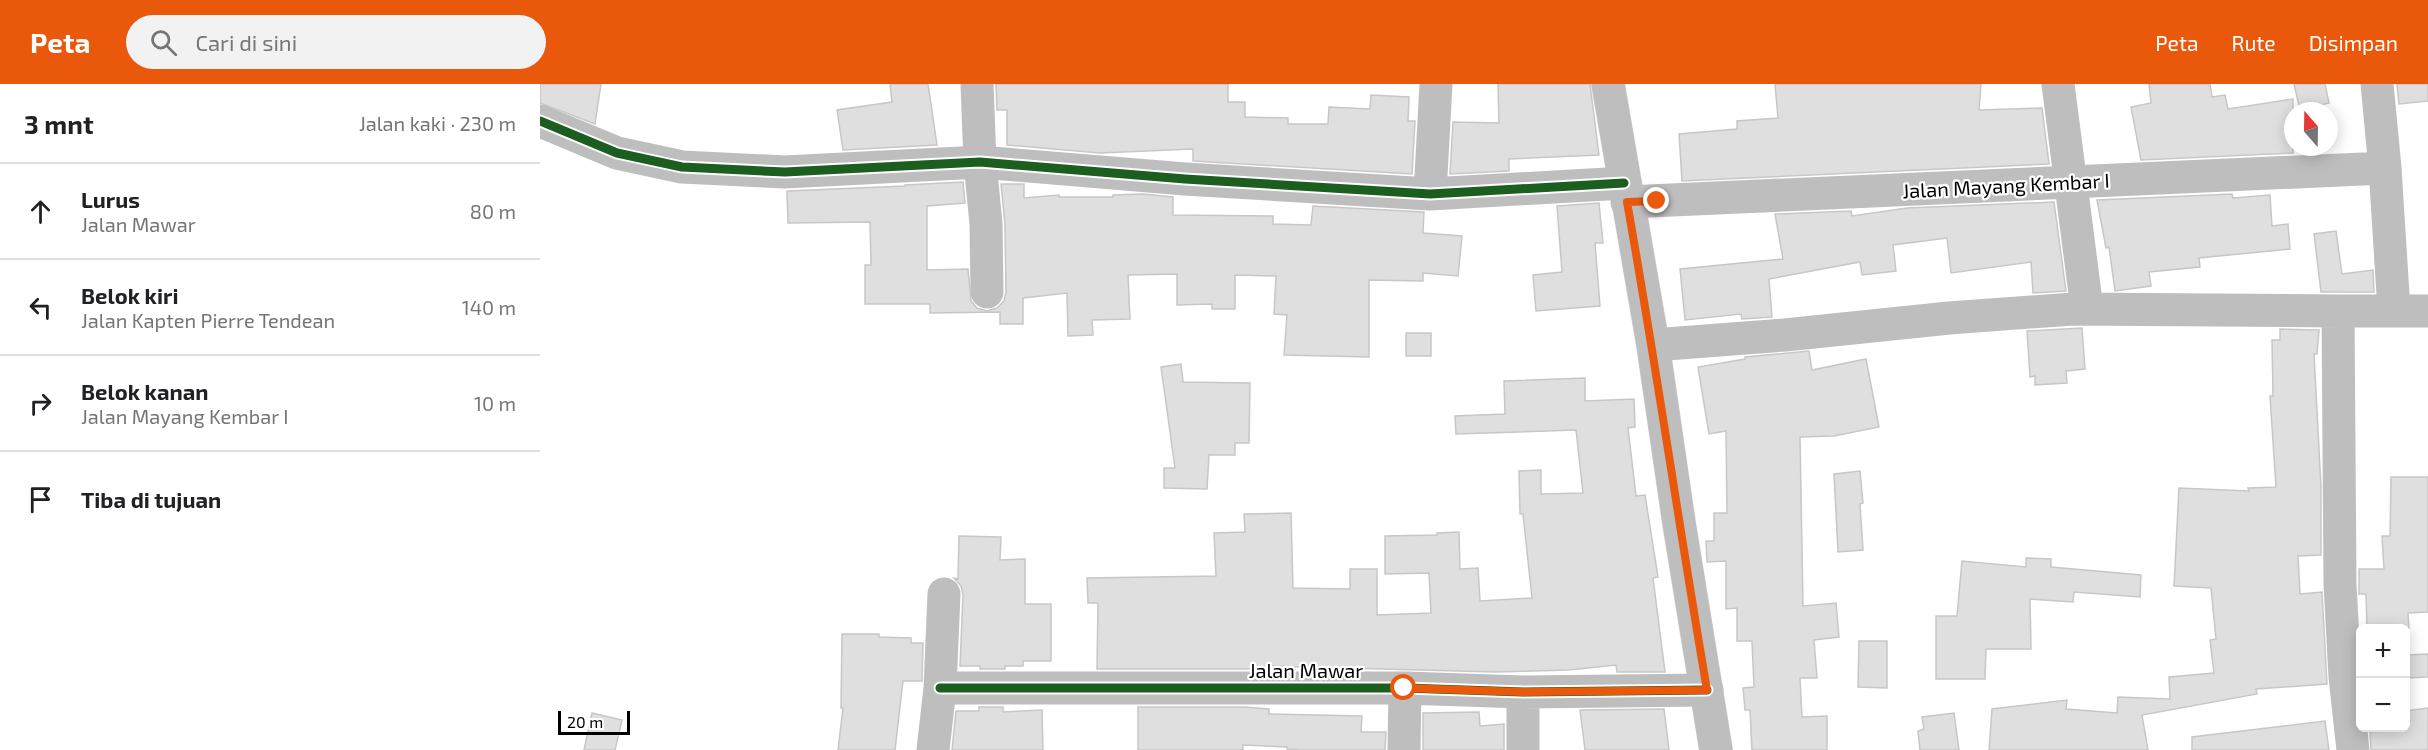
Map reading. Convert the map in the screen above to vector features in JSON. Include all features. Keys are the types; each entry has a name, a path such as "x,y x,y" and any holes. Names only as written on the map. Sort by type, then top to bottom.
{"street":[{"path":"977,84 980,162 986,224 987,292"},
{"path":"1430,194 1436,84"},
{"path":"1608,84 1653,345 1716,750"},
{"path":"2058,84 2087,309"},
{"path":"2377,84 2394,310"},
{"name":"Jalan Mayang Kembar I","path":"540,121 617,153 682,167 785,172 980,162 1185,179 1430,194 1625,193 2072,184 2385,168"},
{"path":"1653,345 1785,335 1950,318 2087,309 2428,311"},
{"path":"2338,310 2340,585 2345,677 2353,750"},
{"path":"933,750 940,688 944,594"},
{"name":"Jalan Mawar","path":"940,688 1404,688 1523,692 1707,690"},
{"path":"1404,688 1404,750"},
{"path":"1523,692 1523,750"}],"building":[{"path":"540,84 601,84 595,124 540,103"},
{"path":"890,84 928,84 937,145 843,150 837,110 892,102"},
{"path":"996,84 1228,84 1228,102 1245,102 1245,117 1288,118 1288,124 1328,124 1329,107 1370,109 1371,95 1409,97 1408,121 1415,121 1412,174 1193,161 1193,149 1100,153 1007,145 1007,110 997,110"},
{"path":"1498,84 1590,84 1599,155 1509,159 1509,171 1450,174 1453,122 1499,123"},
{"path":"1775,84 1981,84 1979,110 2042,108 2049,164 1682,181 1679,134 1737,129 1737,121 1778,118"},
{"path":"2149,84 2210,84 2212,97 2225,95 2228,109 2293,99 2293,102 2284,102 2284,153 2141,160 2131,107 2151,103"},
{"path":"2294,84 2325,84 2329,102 2298,102"},
{"path":"2397,84 2428,84 2428,101 2399,104"},
{"path":"963,182 965,203 927,206 927,270 968,269 971,301 977,308 987,311 997,308 1004,301 1006,292 1005,224 1001,184 1024,184 1024,198 1059,195 1059,197 1113,197 1113,195 1143,194 1173,197 1173,215 1273,216 1273,224 1311,225 1313,206 1424,212 1423,233 1462,236 1458,276 1423,273 1423,281 1369,280 1369,357 1284,355 1287,315 1274,314 1276,276 1235,275 1235,309 1212,309 1212,304 1177,305 1177,274 1128,275 1130,319 1092,320 1093,335 1068,336 1067,293 1023,298 1023,324 1000,324 1000,312 930,313 930,304 865,304 865,265 871,265 870,222 788,223 787,191"},
{"path":"2232,194 2233,198 2270,195 2272,226 2288,224 2290,249 2199,258 2200,267 2149,272 2151,286 2115,291 2109,247 2106,248 2097,200"},
{"path":"2054,202 2066,291 2033,293 2031,262 1951,273 1947,238 1893,245 1896,271 1862,275 1860,262 1769,279 1772,317 1742,319 1741,314 1685,320 1680,269 1783,259 1775,214 1851,211 1852,216 1907,208"},
{"path":"1599,203 1603,243 1595,243 1600,306 1536,311 1533,275 1562,272 1557,206"},
{"path":"2336,231 2342,274 2373,270 2374,292 2321,292 2314,234"},
{"path":"2082,328 2085,369 2066,371 2067,383 2035,385 2035,376 2030,377 2027,331"},
{"path":"2280,329 2319,330 2317,354 2314,354 2321,487 2321,555 2298,556 2300,594 2322,592 2327,684 2256,689 2257,694 2142,715 2148,750 1989,750 1992,709 2067,700 2066,709 2117,713 2118,697 2170,699 2169,677 2214,673 2210,640 2216,639 2211,588 2174,586 2179,488 2249,491 2248,488 2276,487 2270,396 2273,396 2272,340 2280,340"},
{"path":"1406,333 1431,333 1431,356 1406,356"},
{"path":"1809,351 1812,370 1866,359 1879,427 1834,436 1800,437 1803,606 1836,603 1839,637 1814,640 1817,678 1800,678 1802,717 1827,716 1827,750 1752,750 1750,710 1745,710 1743,688 1754,687 1752,641 1737,641 1737,608 1726,609 1726,561 1707,562 1706,541 1714,541 1714,513 1727,513 1726,431 1709,434 1698,367 1745,359 1745,357"},
{"path":"1181,364 1183,382 1250,383 1249,443 1235,443 1235,455 1209,455 1207,489 1164,488 1164,468 1175,468 1161,367"},
{"path":"1585,378 1585,401 1634,399 1635,427 1628,428 1636,496 1645,495 1658,577 1653,578 1665,672 1617,672 1616,665 1569,670 1495,672 1267,666 1267,669 1097,669 1098,603 1088,603 1087,578 1216,576 1214,533 1245,532 1244,514 1291,513 1293,588 1350,589 1350,569 1377,569 1377,615 1431,613 1429,573 1385,574 1385,536 1437,535 1437,533 1459,532 1460,569 1478,568 1480,601 1532,598 1523,514 1520,514 1519,471 1541,470 1541,494 1583,493 1576,430 1456,434 1455,416 1505,414 1504,381"},
{"path":"1860,471 1863,550 1838,552 1834,474"},
{"path":"2391,477 2428,477 2428,612 2408,613 2409,624 2367,624 2366,594 2359,594 2359,569 2384,569 2382,536 2390,536"},
{"path":"959,536 1001,537 1000,560 1025,559 1025,604 1051,604 1051,661 1023,661 1023,666 1005,666 1005,669 960,666 963,595 961,586 954,578 958,579"},
{"path":"2026,558 2051,559 2051,567 2141,575 2140,597 2074,592 2073,602 2030,599 2031,649 1986,649 1985,679 1936,679 1936,616 1957,616 1962,561 2026,567"},
{"path":"842,634 879,634 879,637 911,638 911,643 923,643 922,681 903,681 895,750 838,750 843,708 841,708"},
{"path":"1859,641 1887,641 1887,688 1858,687"},
{"path":"2428,654 2428,677 2410,678 2410,655"},
{"path":"979,707 1003,707 1003,712 1042,710 1043,750 952,750 956,711 979,711"},
{"path":"1138,707 1245,707 1269,709 1269,714 1362,716 1361,732 1386,732 1385,750 1299,750 1287,749 1287,747 1243,745 1243,750 1138,750"},
{"path":"2428,708 2428,750 2371,750 2370,732 2410,732 2410,710"},
{"path":"1664,709 1669,750 1585,750 1580,710"},
{"path":"1479,712 1480,726 1504,724 1504,750 1423,750 1423,713"},
{"path":"592,713 622,720 615,750 584,750"},
{"path":"1954,713 1959,750 1920,750 1918,731 1924,729 1922,717"},
{"path":"2325,721 2329,750 2192,750 2192,737"}],"cycle path":[{"path":"540,121 617,153 682,167 785,172 980,162 1185,179 1430,194 1624,183"},
{"path":"940,688 1405,688 1523,692 1707,690"}],"route":[{"path":"1404,688 1523,692 1707,690 1679,523 1653,345 1627,202 1657,201"}]}
